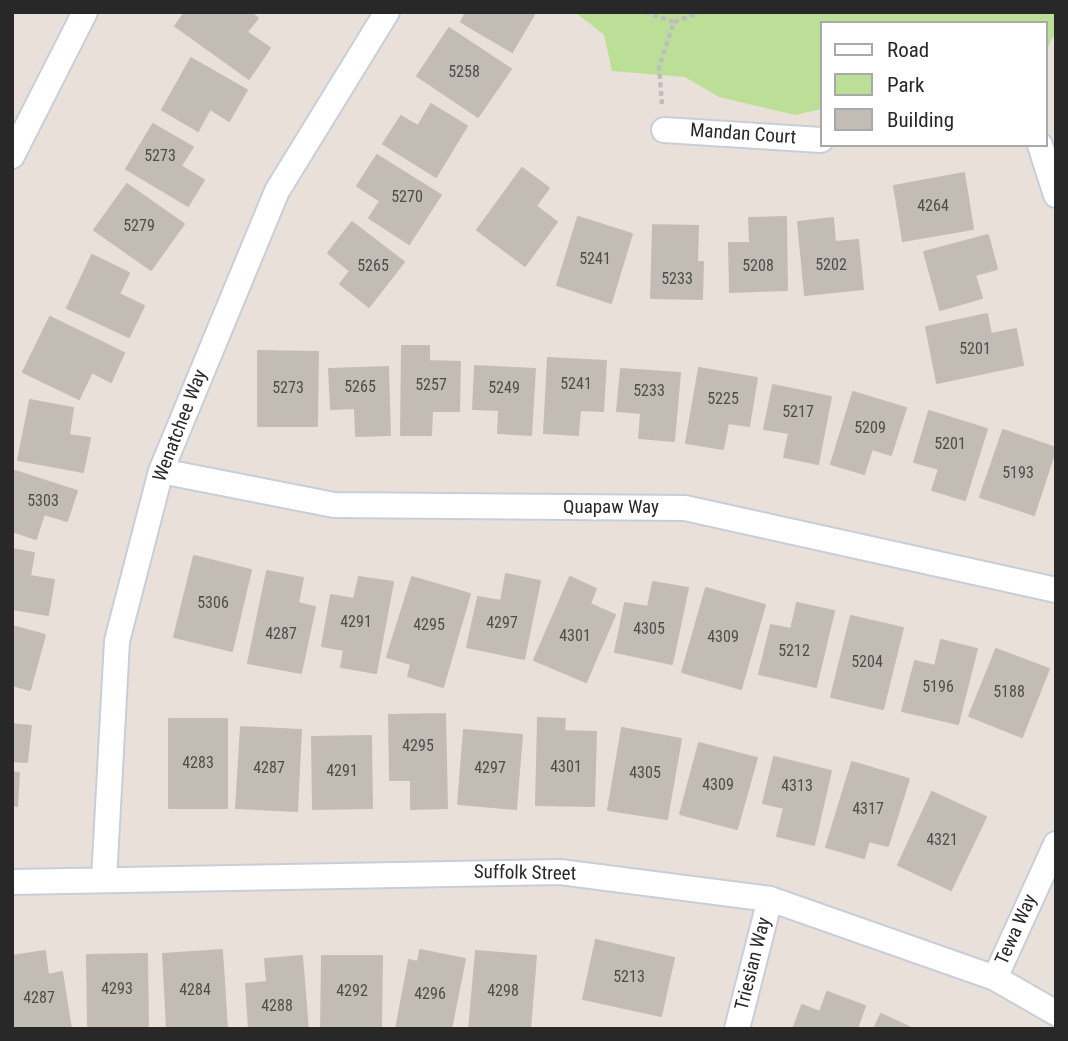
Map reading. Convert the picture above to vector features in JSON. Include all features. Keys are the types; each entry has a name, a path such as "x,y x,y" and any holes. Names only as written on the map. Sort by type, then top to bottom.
{"street":[{"path":"12,156 85,12"},
{"name":"Wenatchee Way","path":"104,880 117,640 161,471 277,191 387,12"},
{"name":"Mandan Court","path":"664,130 820,140"},
{"path":"1041,147 1056,195"},
{"name":"Quapaw Way","path":"161,471 334,506 685,508 1056,590"},
{"name":"Tewa Way","path":"995,978 1056,844"},
{"name":"Suffolk Street","path":"12,882 560,872 770,900 995,978 1056,1013"},
{"name":"Triesian Way","path":"737,1029 770,900"}],"path":[{"path":"645,12 674,22 701,12"},
{"path":"664,130 659,67 674,22"}],"green space":[{"path":"575,12 1056,12 1056,36 1052,38 1047,50 1047,21 820,21 820,109 795,115 719,97 685,77 612,71 604,35"}],"building":[{"path":"185,12 250,12 258,18 247,32 270,48 249,79 175,26"},
{"path":"466,12 535,13 512,52 461,22"},
{"path":"449,28 511,69 478,117 417,76"},
{"path":"191,58 247,90 229,121 210,109 198,131 162,110"},
{"path":"431,104 467,126 436,177 383,144 401,116 418,126"},
{"path":"153,124 193,147 181,166 204,180 188,206 126,169"},
{"path":"377,155 441,195 409,244 369,218 380,201 357,186"},
{"path":"522,168 549,188 536,206 557,222 525,266 477,230"},
{"path":"964,173 973,229 903,241 894,186"},
{"path":"127,184 184,224 151,270 94,230"},
{"path":"578,217 632,234 611,303 557,285"},
{"path":"786,217 787,290 730,292 729,243 750,243 749,218"},
{"path":"833,218 835,242 858,240 863,289 805,295 798,222"},
{"path":"352,222 404,262 369,307 340,284 350,271 328,253"},
{"path":"653,225 698,226 697,262 703,262 702,299 651,298"},
{"path":"988,235 997,269 975,275 982,298 940,310 924,252"},
{"path":"92,255 129,273 119,294 144,306 129,337 67,308"},
{"path":"987,314 991,334 1016,329 1023,365 937,383 926,327"},
{"path":"50,317 124,353 111,382 92,372 79,399 23,372"},
{"path":"402,346 429,346 429,361 460,362 459,411 432,411 431,435 401,435"},
{"path":"258,351 318,352 317,426 258,426"},
{"path":"548,358 606,361 603,411 580,410 578,435 544,433"},
{"path":"475,366 535,369 531,435 498,433 499,410 473,409"},
{"path":"388,367 390,435 356,436 355,408 331,409 329,369"},
{"path":"699,368 757,378 749,426 728,423 723,449 686,443"},
{"path":"621,369 680,373 674,441 639,438 641,413 617,411"},
{"path":"773,385 831,397 818,464 784,457 789,433 764,429"},
{"path":"853,392 906,408 891,455 872,449 864,474 831,464"},
{"path":"30,400 73,408 69,435 90,438 83,472 18,460"},
{"path":"929,411 987,429 965,500 932,490 939,469 914,462"},
{"path":"1003,430 1056,448 1034,515 980,497"},
{"path":"12,470 77,491 67,521 44,514 36,539 12,531"},
{"path":"12,549 34,553 30,576 54,580 48,615 12,609"},
{"path":"194,556 251,570 232,651 174,637"},
{"path":"267,571 303,578 298,603 315,607 301,673 248,663"},
{"path":"506,574 540,581 524,659 467,647 478,597 501,601"},
{"path":"359,577 393,582 376,673 341,667 344,650 322,646 331,595 354,599"},
{"path":"412,577 470,594 443,687 408,676 411,664 387,657"},
{"path":"570,577 596,589 590,604 615,615 586,682 534,660"},
{"path":"653,582 688,588 672,664 615,652 625,603 648,607"},
{"path":"706,588 765,605 741,689 682,672"},
{"path":"797,603 834,611 816,687 759,674 771,625 791,629"},
{"path":"851,616 903,628 883,709 831,697"},
{"path":"12,626 45,635 30,690 12,685"},
{"path":"941,640 977,649 958,724 902,711 915,661 935,666"},
{"path":"996,649 1049,669 1022,737 969,716"},
{"path":"445,714 447,808 411,809 411,780 390,780 389,715"},
{"path":"538,718 565,719 564,731 596,732 594,806 536,805"},
{"path":"169,719 227,719 227,808 169,808"},
{"path":"12,724 31,726 27,762 12,761"},
{"path":"241,727 301,730 297,811 236,808"},
{"path":"622,728 681,739 667,819 608,810"},
{"path":"464,730 522,735 516,809 458,804"},
{"path":"371,736 372,808 313,809 312,737"},
{"path":"699,743 757,758 737,829 680,814"},
{"path":"774,757 831,771 814,845 777,836 784,808 763,803"},
{"path":"852,762 909,779 888,846 869,841 864,858 826,847"},
{"path":"12,772 19,773 17,806 12,805"},
{"path":"932,792 986,817 951,890 898,865"},
{"path":"596,940 674,958 661,1016 583,999"},
{"path":"222,950 227,1029 167,1029 163,954"},
{"path":"420,950 465,959 451,1029 396,1029 409,960 418,962"},
{"path":"45,951 48,975 62,972 71,1029 13,1029 12,956"},
{"path":"476,951 536,956 530,1029 469,1029"},
{"path":"147,954 148,1026 88,1026 87,955"},
{"path":"302,956 308,1029 249,1029 246,984 267,982 265,959"},
{"path":"322,956 382,956 381,1029 321,1029"},
{"path":"827,992 865,1006 857,1029 793,1029 802,1005 820,1012"},
{"path":"881,1014 913,1029 874,1029"}]}
